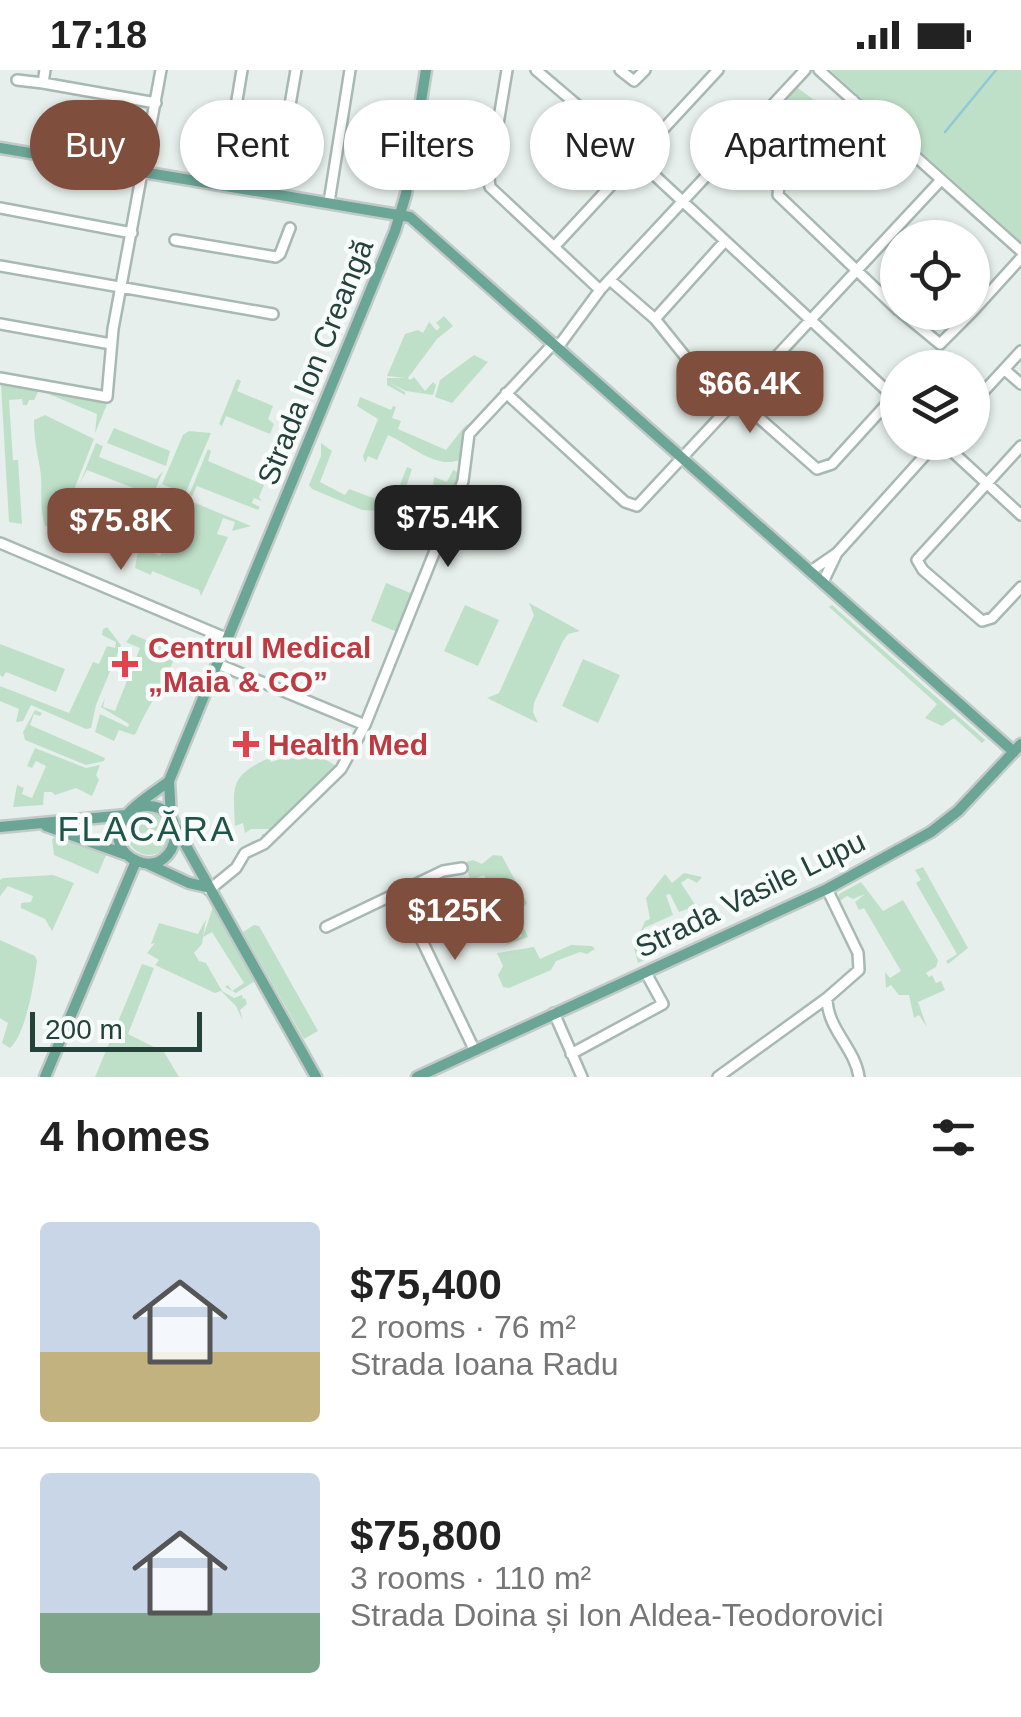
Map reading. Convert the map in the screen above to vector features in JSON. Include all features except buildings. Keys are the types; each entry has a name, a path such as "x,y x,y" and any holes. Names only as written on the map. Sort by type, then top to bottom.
{"main road":[{"name":"Strada Ion Creangă","path":"138,807 169,781 401,213 426,70"},
{"path":"0,148 30,153"},
{"path":"262,190 401,213 419,222 1019,751"},
{"name":"Strada Vasile Lupu","path":"417,1077 827,889 943,824 1019,751"},
{"name":"Strada Ion Creangă","path":"169,781 174,823"},
{"path":"0,827 126,815 138,807 159,808 174,823 316,1077"},
{"path":"126,815 118,836 136,860"},
{"path":"136,860 162,859 169,853 174,846 174,823"},
{"path":"40,825 208,889"},
{"path":"45,1077 136,860"}],"street":[{"path":"42,84 45,70"},
{"path":"156,100 161,70"},
{"path":"237,100 242,70"},
{"path":"275,192 296,70"},
{"path":"330,202 350,70"},
{"path":"507,70 489,183 600,290"},
{"path":"536,70 570,100"},
{"path":"620,70 634,81 645,70"},
{"path":"670,122 718,70"},
{"path":"208,889 236,868 245,853 264,844 338,774 364,725 463,480 466,439 805,70"},
{"path":"819,70 852,100"},
{"path":"17,80 138,100"},
{"path":"921,162 1021,255 990,291"},
{"path":"506,393 632,506 641,504 941,180"},
{"path":"670,189 880,385"},
{"path":"0,378 107,397 111,344 140,190"},
{"path":"554,247 607,190"},
{"path":"779,190 780,198 880,293"},
{"path":"0,208 132,232"},
{"path":"175,240 276,257 290,228"},
{"path":"655,319 726,241"},
{"path":"0,266 273,314"},
{"path":"610,280 655,319 688,360 738,398 809,465 822,470 880,415"},
{"path":"0,324 111,344"},
{"path":"923,330 940,344 954,330"},
{"path":"990,385 1021,351"},
{"path":"1004,370 1021,384"},
{"path":"1021,446 924,549 918,563 982,620 992,618 1021,587"},
{"path":"811,571 838,552 922,460"},
{"path":"959,460 1021,514"},
{"path":"0,543 228,639"},
{"path":"823,582 838,552"},
{"path":"218,664 364,725"},
{"path":"326,927 443,871 462,868"},
{"path":"718,1077 856,974 860,960 827,889"},
{"path":"400,892 474,1049"},
{"path":"571,1054 662,1004 646,973"},
{"path":"827,998 829,1017 857,1065 859,1077"},
{"path":"554,1014 582,1077"}],"green space":[{"path":"830,70 1021,70 1021,242 921,152 921,100 863,100"},
{"path":"795,86 814,100 781,100"},
{"path":"444,316 453,326 437,339 408,378 414,377 425,391 433,382 433,395 406,391 390,383 405,395 387,385 387,378 405,378 387,376 405,334 418,330 423,333 429,322 437,331 440,327 436,323"},
{"path":"474,355 488,362 452,403 435,397 440,380"},
{"path":"237,379 241,381 237,391 273,406 268,419 274,424 270,434 226,416 222,426 219,424"},
{"path":"4,381 108,402 95,433 97,414 39,390 27,405 23,405 22,399 9,400 22,524 9,522 1,384"},
{"path":"360,397 391,410 396,407 392,418 401,421 398,429 446,450 464,427 481,415 464,438 461,459 443,462 388,435 377,460 368,456 365,463 363,456 378,419 357,406"},
{"path":"45,415 94,439 59,528 45,526 42,512 34,420"},
{"path":"114,428 170,451 166,466 107,443"},
{"path":"189,431 211,433 185,494 162,484 183,435"},
{"path":"96,443 103,446 99,457 156,479 163,471 144,518 149,494 87,470 80,483"},
{"path":"321,443 332,451 320,482 345,495 349,489 392,505 407,467 412,469 404,493 430,507 437,490 434,477 447,482 453,470 460,473 438,533 433,531 436,522 394,506 392,510 362,510 312,489 309,485 321,456"},
{"path":"208,449 208,461 264,485 259,497 262,501 254,498 252,503 260,507 258,510 197,486 189,495"},
{"path":"158,496 169,501 164,516 156,513 142,548 160,556 175,521 166,517 178,496 251,526 232,531 235,522 223,518 217,534 228,537 201,596 199,590 135,568"},
{"path":"386,583 413,594 397,632 371,621"},
{"path":"529,603 580,631 568,634 563,641 534,703 538,723 487,698 499,693 534,615"},
{"path":"465,605 499,620 478,666 444,651"},
{"path":"832,605 985,740 982,743 954,718 942,726 925,718 937,704 829,607"},
{"path":"107,627 121,645 96,705 91,728 31,705 23,721 16,722 19,709 0,701 0,686 69,713 93,662 99,664 107,646 115,648 116,642 102,635"},
{"path":"132,634 176,653 136,733 119,730 114,741 95,732 100,714 128,727 129,724 101,707 105,698 103,707 115,711 140,648 126,642"},
{"path":"0,644 65,669 56,692 6,672 3,677 0,675"},
{"path":"583,659 620,675 598,723 562,706"},
{"path":"35,710 42,713 34,714 30,725 105,758 104,761 86,765 25,740 23,732"},
{"path":"35,748 86,768 100,765 92,796 76,788 55,795 44,792 43,805 13,807 17,785 24,788 22,794 32,798 46,766 36,761 32,768 27,766"},
{"path":"313,752 338,767 262,842 251,845 252,841 262,841 262,834 270,834 270,829 251,829 245,833 243,823 235,826 235,791 241,777 269,758 271,762 281,759 283,753"},
{"path":"149,811 164,818 171,833 164,848 149,855 134,848 127,833 134,818"},
{"path":"56,836 106,855 98,874 54,855 52,839"},
{"path":"493,855 502,856 527,903 517,913 528,937 503,946 522,936 515,917 510,918 516,934 499,943 498,939 510,933 484,875 474,879 473,886 464,863 449,867 473,860 482,864"},
{"path":"923,867 968,948 948,964 946,961 957,954 916,883 921,880 915,870"},
{"path":"684,873 702,877 697,883 688,878 681,883 696,906 679,912 670,894 666,895 673,915 644,928 642,936 651,957 638,963 634,948 645,921 650,919 646,898 665,874 672,883"},
{"path":"53,875 74,883 52,931 45,919 21,908 21,903 31,902 33,896 8,886 0,896 3,878"},
{"path":"861,882 883,911 903,900 938,960 936,967 926,973 936,983 941,981 945,990 918,1002 927,1027 919,1015 914,1018 909,995 899,995 891,985 886,988 885,972 890,978 901,971 864,908 859,910 855,902 865,894 853,899 847,896 838,902 839,894"},
{"path":"213,907 255,981 236,993 232,991 244,983 212,932 203,937"},
{"path":"206,919 202,944 194,953 206,963 222,991 234,998 245,998 247,1004 240,1010 243,1021 236,1006 221,991 215,993 155,965 159,960 147,953 155,943 151,944 159,923 198,934"},
{"path":"259,926 318,1031 304,1039 243,932"},
{"path":"0,940 35,956 37,961 25,1020 10,1048 2,1043 8,1023 0,1018"},
{"path":"571,945 595,949 556,961 551,970 503,987 498,975 503,966 497,953 534,947 540,959"},
{"path":"142,964 154,968 128,1034 164,1052 179,1077 95,1077"}],"waterway":[{"path":"945,132 996,70"}],"place":[{"name":"Centrul Medical „Maia & CO”","path":"125,664"},
{"name":"Health Med","path":"246,744"}],"district":[{"name":"FLACĂRA","path":"147,828"}]}
